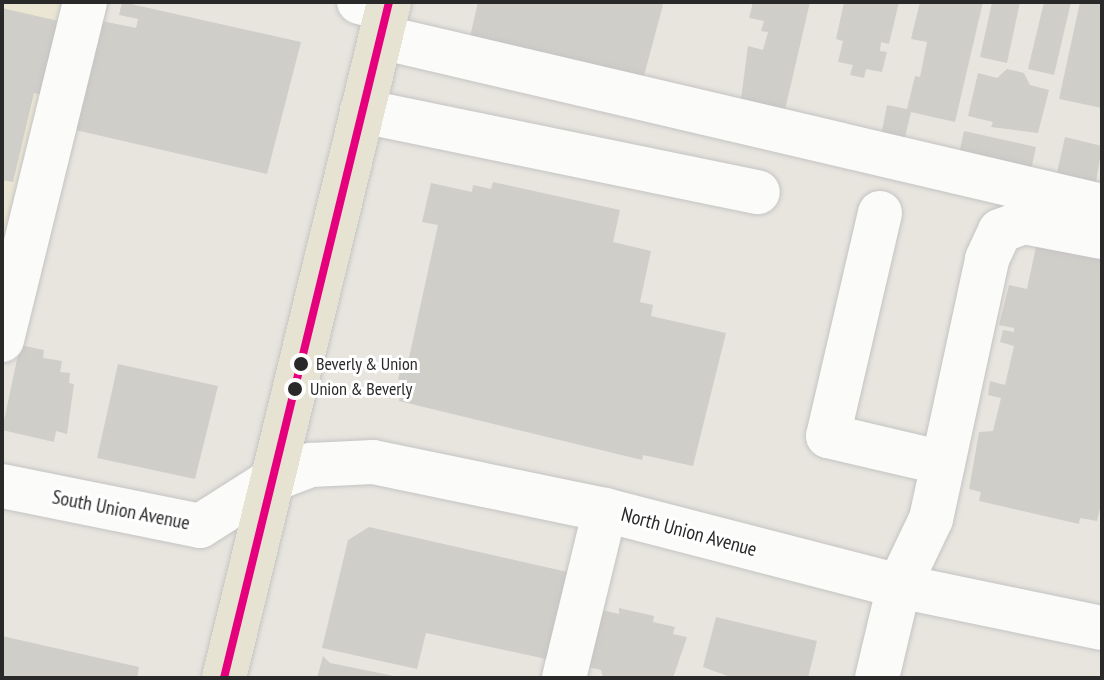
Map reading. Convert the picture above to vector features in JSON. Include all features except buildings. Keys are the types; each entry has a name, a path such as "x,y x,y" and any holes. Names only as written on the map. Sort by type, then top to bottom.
{"main road":[{"path":"224,678 362,111 379,12"}],"street":[{"path":"2,340 85,2"},
{"path":"379,12 1102,206"},
{"path":"362,111 758,192"},
{"path":"880,213 828,436 943,463"},
{"path":"877,678 899,586 931,519 987,259 1000,231 1024,222 1102,237"},
{"name":"North Union Avenue","path":"274,479 311,465 373,462 605,510 899,586 1102,628"},
{"name":"South Union Avenue","path":"2,486 200,526 274,479"},
{"path":"564,678 605,510"}],"shaded area":[{"path":"2,2 71,2 2,284"}],"transit line":[{"path":"224,678 389,2"}],"place":[{"name":"Beverly & Union","path":"301,364"},
{"name":"Union & Beverly","path":"295,389"}]}
